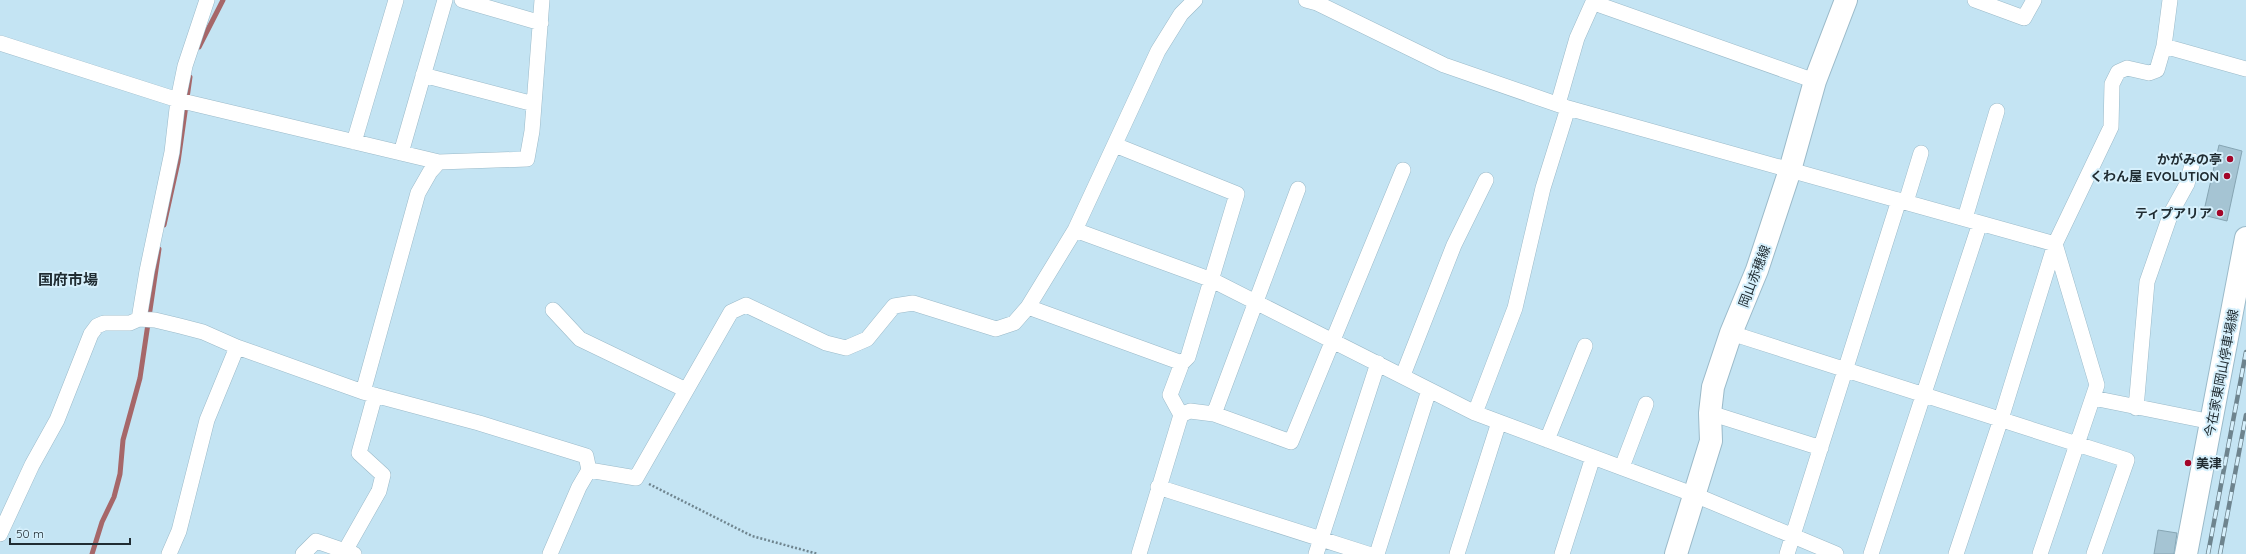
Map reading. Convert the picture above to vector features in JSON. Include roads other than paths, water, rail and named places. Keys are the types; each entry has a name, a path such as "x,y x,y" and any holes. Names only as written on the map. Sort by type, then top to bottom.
{"main road":[{"name":"岡山赤穂線","path":"1676,554 1711,441 1710,413 1713,387 1731,333 1758,270 1790,170 1815,81 1846,0"},
{"name":"今在家東岡山停車場線","path":"2186,554 2246,238"}],"street":[{"path":"146,320 147,271 184,101 186,66 207,0"},
{"path":"354,142 396,0"},
{"path":"401,153 445,0"},
{"path":"462,0 540,23"},
{"path":"0,43 184,101 439,162 527,158 534,104 542,0"},
{"path":"589,470 636,478 731,312 746,305 826,343 846,348 867,339 894,306 913,303 996,329 1014,323 1028,307 1075,230 1158,51 1181,14 1195,0"},
{"path":"1306,0 1317,3 1444,66 1563,106 2055,244"},
{"path":"1975,0 2024,18 2034,0"},
{"path":"1956,554 2001,419 2055,244 2111,127 2112,84 2118,72 2127,68 2149,73 2157,70 2164,46 2170,0"},
{"path":"1475,413 1515,308 1542,188 1563,106 1577,38 1594,1 1815,81"},
{"path":"2164,46 2246,69"},
{"path":"424,75 534,104"},
{"path":"1965,218 1997,112"},
{"path":"1115,145 1237,194 1188,357 1182,363 1170,395 1181,415 1139,554"},
{"path":"1787,554 1846,369 1902,201 1921,153"},
{"path":"2136,408 2147,282 2171,213 2188,184 2193,161"},
{"path":"303,554 316,541 350,553 379,491 383,475 359,453 369,394 418,193 430,172 439,162"},
{"path":"1181,415 1190,411 1214,414 1291,442 1403,170"},
{"path":"1403,375 1454,245 1486,180"},
{"path":"1214,414 1254,302 1298,189"},
{"path":"1871,554 1980,223"},
{"path":"1075,230 1212,280 1333,342 1403,375 1475,413 1695,495 1836,554"},
{"path":"2040,554 2097,385 2055,244"},
{"path":"1028,307 1182,363"},
{"path":"553,310 580,339 686,390"},
{"path":"1,528 32,465 57,420 90,334 97,326 104,323 130,323 146,320 203,332 237,347 369,394 479,423 586,456 589,470 579,487 550,554"},
{"path":"1731,333 2127,460 2094,554"},
{"path":"1548,440 1585,346"},
{"path":"169,554 179,531 207,420 237,347"},
{"path":"1316,554 1378,363"},
{"path":"1377,554 1429,390"},
{"path":"2093,398 2136,408 2212,422"},
{"path":"1622,467 1646,404"},
{"path":"1710,413 1821,448"},
{"path":"1457,554 1498,422"},
{"path":"1562,554 1593,457"},
{"path":"1158,487 1368,554"}],"waterway":[{"path":"199,47 223,0"},
{"path":"164,225 178,162 190,77"},
{"path":"92,554 102,522 114,497 120,474 123,440 140,378 159,249"}],"railway":[{"path":"2208,554 2246,352"},
{"path":"2220,554 2246,415"}],"place":[{"name":"かがみの亭","path":"2230,159"},
{"name":"くわん屋 EVOLUTION","path":"2227,176"},
{"name":"ティプアリア","path":"2220,213"},
{"name":"美津","path":"2188,463"}],"district":[{"name":"国府市場","path":"68,280"}]}
